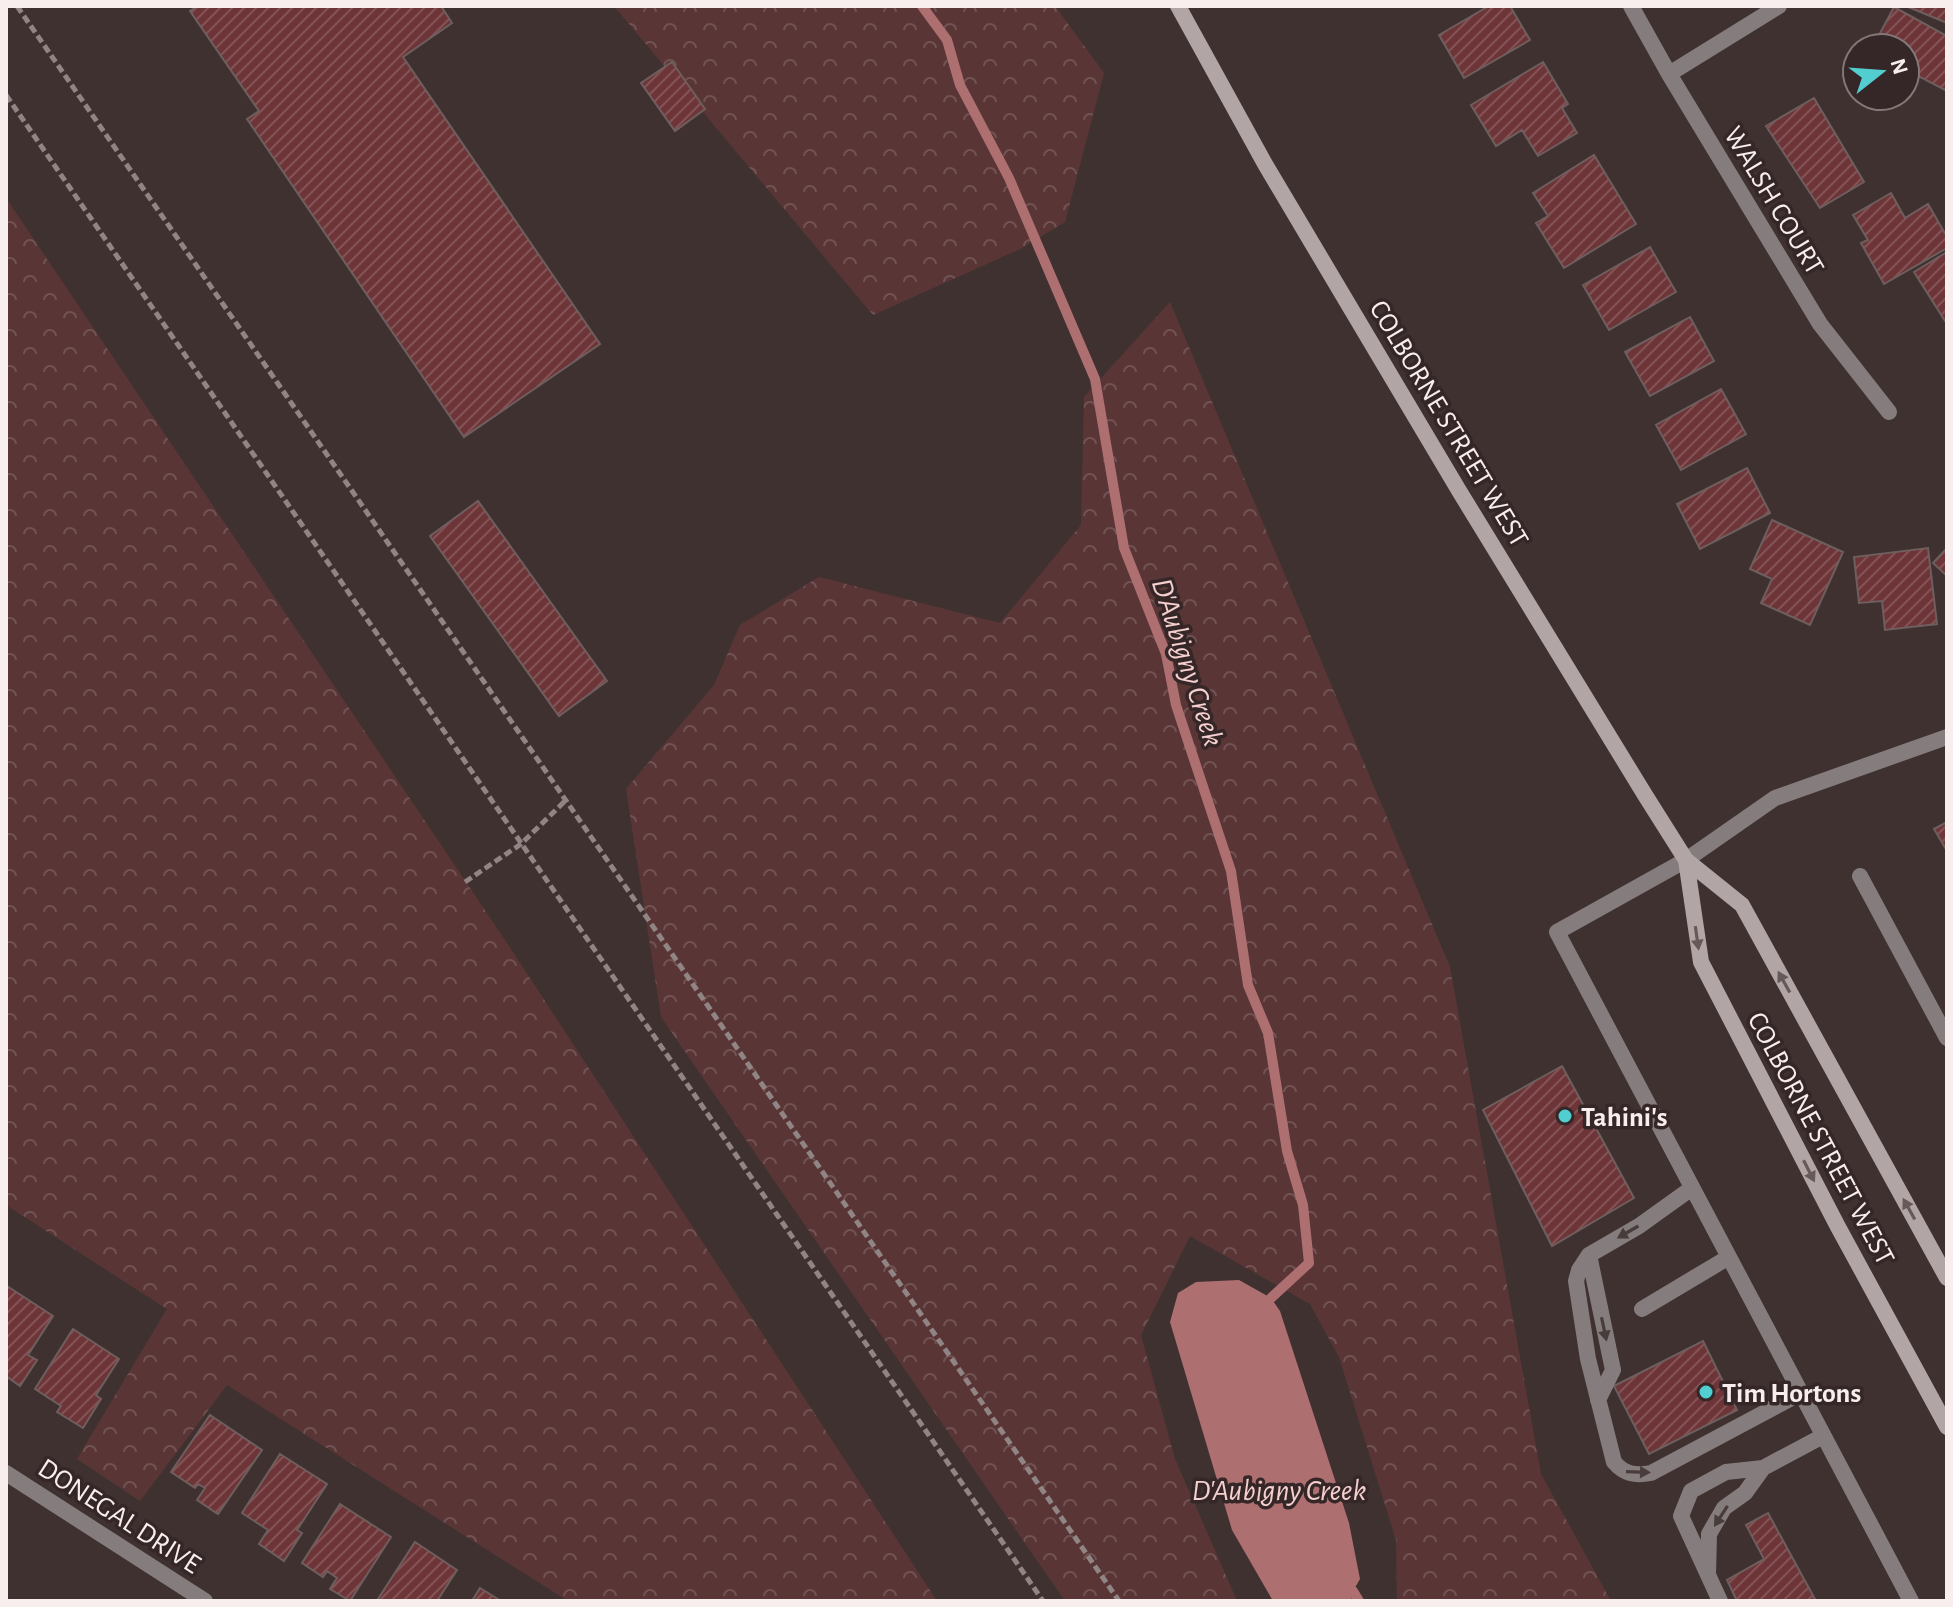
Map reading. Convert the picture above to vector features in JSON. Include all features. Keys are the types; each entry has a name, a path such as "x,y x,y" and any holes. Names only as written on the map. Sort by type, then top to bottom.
{"main road":[{"name":"COLBORNE STREET WEST","path":"1178,6 1289,205 1458,489 1686,860 1742,905 1947,1278"},
{"name":"COLBORNE STREET WEST","path":"1686,860 1701,962 1837,1225 1947,1427"}],"street":[{"name":"WALSH COURT","path":"1631,6 1820,324 1889,412"},
{"path":"1669,74 1779,6"},
{"path":"1911,1601 1557,932 1686,860 1775,798 1947,737"},
{"path":"1860,876 1947,1038"},
{"path":"1692,1188 1639,1226 1589,1255 1579,1270 1576,1281 1588,1359 1614,1462 1626,1472 1644,1474 1658,1469 1801,1393"},
{"path":"1642,1309 1729,1257"},
{"path":"1720,1601 1681,1516 1691,1491 1726,1472 1763,1468 1823,1436"},
{"path":"1708,1578 1709,1534 1724,1508 1745,1493 1763,1468"},
{"name":"DONEGAL DRIVE","path":"6,1473 205,1601"}],"path":[{"path":"17,6 1119,1601"},
{"path":"6,95 1043,1601"},
{"path":"465,882 521,844 566,800"}],"green space":[{"path":"614,6 1055,6 1104,73 1065,222 1020,249 873,315"},
{"path":"6,198 507,943 937,1601 568,1601 227,1385 140,1501 77,1459 167,1309 6,1205"},
{"path":"1170,302 1450,967 1541,1474 1611,1601 1397,1601 1396,1540 1339,1357 1310,1304 1190,1236 1141,1335 1175,1459 1237,1601 1065,1601 661,1017 626,789 714,685 740,625 819,577 1000,623 1081,525 1084,397"}],"water":[{"name":"D'Aubigny Creek","path":"1239,1280 1271,1298 1280,1311 1349,1523 1360,1579 1351,1601 1273,1601 1232,1530 1170,1322 1178,1293 1196,1282"}],"building":[{"path":"198,6 441,6 452,23 403,57 600,344 464,437 247,119 259,111 190,11"},
{"path":"1489,6 1510,6 1530,40 1464,78 1439,35"},
{"path":"1906,6 1947,6 1947,23"},
{"path":"1894,7 1947,36 1945,90 1921,77 1921,32 1881,32"},
{"path":"672,62 705,109 675,131 641,83"},
{"path":"1543,62 1568,104 1562,108 1577,133 1538,156 1522,130 1496,146 1471,105"},
{"path":"1814,98 1864,182 1820,208 1766,126"},
{"path":"1594,155 1636,224 1564,268 1536,223 1548,216 1533,193"},
{"path":"1891,193 1905,218 1928,204 1947,237 1947,248 1884,284 1861,243 1868,240 1853,215"},
{"path":"1650,247 1676,292 1609,330 1583,285"},
{"path":"1947,252 1947,324 1914,272"},
{"path":"1690,317 1714,361 1650,396 1625,352"},
{"path":"1721,389 1746,434 1681,470 1656,425"},
{"path":"1747,468 1770,513 1700,549 1677,504"},
{"path":"478,501 607,681 559,716 430,536"},
{"path":"1772,520 1843,552 1810,625 1761,603 1772,579 1750,569"},
{"path":"1928,548 1937,624 1885,630 1882,601 1859,603 1854,557"},
{"path":"1947,548 1947,576 1933,563"},
{"path":"1947,822 1947,851 1934,829"},
{"path":"1562,1066 1634,1198 1552,1246 1483,1110"},
{"path":"7,1286 53,1316 28,1355 37,1360 20,1386 6,1376"},
{"path":"73,1329 119,1359 96,1395 101,1399 83,1428 57,1412 61,1406 35,1389"},
{"path":"1703,1341 1737,1410 1649,1454 1614,1386"},
{"path":"210,1415 262,1450 218,1514 197,1500 205,1488 198,1484 195,1488 171,1472"},
{"path":"280,1454 327,1484 297,1530 302,1533 284,1561 259,1544 268,1530 242,1513"},
{"path":"340,1504 391,1537 350,1601 330,1589 337,1578 327,1571 323,1577 302,1563"},
{"path":"1768,1513 1816,1601 1737,1601 1727,1580 1764,1559 1746,1525"},
{"path":"415,1542 457,1570 437,1601 381,1601 378,1599"},
{"path":"480,1588 501,1601 472,1601"}],"waterway":[{"name":"D'Aubigny Creek","path":"922,6 947,40 960,85 1009,178 1095,379 1124,548 1166,654 1176,705 1231,871 1248,985 1268,1033 1287,1151 1303,1205 1309,1263 1271,1298"},
{"name":"D'Aubigny Creek","path":"1353,1591 1359,1601"}],"place":[{"name":"Tahini's","path":"1565,1116"},
{"name":"Tim Hortons","path":"1706,1392"}]}
